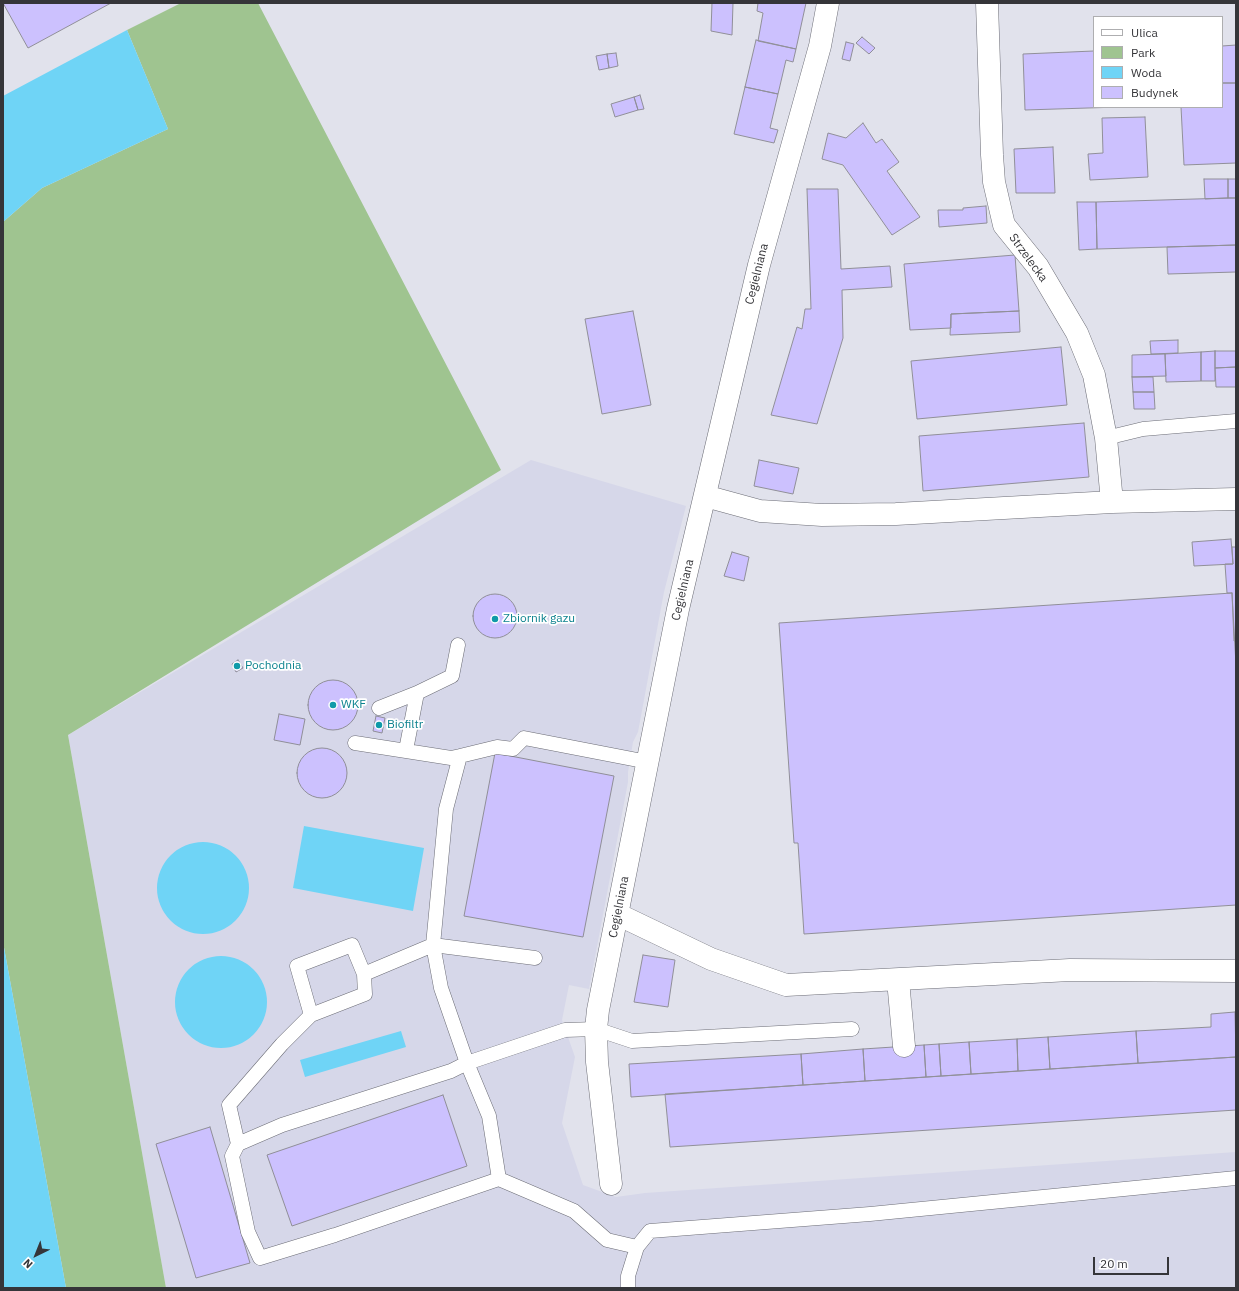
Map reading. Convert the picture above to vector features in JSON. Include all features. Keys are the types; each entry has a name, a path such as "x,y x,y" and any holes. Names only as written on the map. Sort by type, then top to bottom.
{"street":[{"name":"Cegielniana","path":"611,1184 597,1062 596,1028 617,914 678,609 759,265 820,46 828,3"},
{"name":"Strzelecka","path":"988,3 992,156 994,182 1004,225 1038,267 1077,333 1094,375 1106,438 1112,502"},
{"path":"705,496 760,511 822,515 896,514 1112,502 1236,499"},
{"path":"617,914 711,959 786,985 1070,970 1236,971"},
{"path":"898,980 904,1046"}],"lane":[{"path":"1106,438 1143,429 1236,421"},
{"path":"379,708 417,693 452,676 458,645"},
{"path":"406,750 417,693"},
{"path":"355,743 451,758 497,747 513,749 524,738 648,762"},
{"path":"460,756 446,809 433,945 441,988 466,1063 489,1116 499,1179"},
{"path":"311,1015 297,966 352,945 364,974 366,994 311,1015 282,1044 229,1105 238,1144 232,1156 248,1232 260,1258 335,1235 499,1179 574,1211 607,1240 637,1247"},
{"path":"364,974 433,945 536,958"},
{"path":"238,1144 282,1126 451,1071 466,1063 565,1030 596,1028 632,1041 852,1029"},
{"path":"628,1288 628,1276 637,1247 650,1231 877,1214 1236,1178"}],"shaded area":[{"path":"531,460 686,506 664,592 638,732 633,742 628,772 628,782 589,989 569,985 562,1020 575,1057 562,1123 583,1185 616,1197 645,1193 1236,1152 1236,1288 166,1288 68,735"}],"green space":[{"path":"181,3 258,3 501,470 68,735 166,1288 66,1288 3,942 3,222 42,188 168,129 127,30"}],"water":[{"path":"127,30 168,129 42,188 3,222 3,96"},
{"path":"304,826 424,848 413,911 293,888"},
{"path":"203,842 221,845 236,855 246,870 249,888 246,906 236,921 221,931 203,934 185,931 170,921 160,906 157,888 160,870 170,855 185,845"},
{"path":"3,942 66,1288 3,1288"},
{"path":"221,956 239,959 254,969 264,984 267,1002 264,1020 254,1035 239,1045 221,1048 203,1045 188,1035 178,1020 175,1002 178,984 188,969 203,959"},
{"path":"401,1031 406,1047 305,1077 300,1060"}],"building":[{"path":"3,3 111,3 28,48"},
{"path":"712,3 733,3 732,35 711,31"},
{"path":"758,3 806,3 796,49 758,41 763,13 757,11"},
{"path":"862,37 875,48 869,54 856,43"},
{"path":"756,40 796,49 793,62 786,60 778,94 745,87"},
{"path":"846,42 854,44 850,61 842,59"},
{"path":"1236,45 1236,83 1223,83 1223,46"},
{"path":"1093,51 1093,108 1025,110 1023,54"},
{"path":"616,53 618,66 609,68 607,54"},
{"path":"607,54 609,68 599,70 596,56"},
{"path":"1223,83 1236,83 1236,163 1184,165 1181,108 1223,108"},
{"path":"745,87 778,94 770,128 778,130 774,143 734,134"},
{"path":"640,95 644,109 638,110 634,97"},
{"path":"634,97 638,110 615,117 611,104"},
{"path":"1145,117 1148,177 1090,180 1088,154 1103,153 1102,118"},
{"path":"863,123 876,143 882,139 899,162 887,171 920,217 892,235 843,165 822,159 828,133 846,138"},
{"path":"1053,147 1055,193 1016,193 1014,149"},
{"path":"1204,179 1228,179 1228,198 1205,199"},
{"path":"1228,179 1236,179 1236,198 1228,198"},
{"path":"807,189 838,189 841,269 890,266 892,287 842,290 843,338 817,424 771,415 797,327 802,329 805,309 811,309"},
{"path":"1236,198 1236,245 1097,249 1096,202"},
{"path":"1077,202 1096,202 1097,249 1079,250"},
{"path":"986,206 987,223 939,227 938,210 963,210 963,208"},
{"path":"1236,245 1236,272 1168,274 1167,247"},
{"path":"1015,255 1019,311 951,314 951,328 910,330 904,264"},
{"path":"633,311 651,405 602,414 585,319"},
{"path":"1019,311 1020,332 950,335 951,314"},
{"path":"1178,340 1178,353 1151,354 1150,341"},
{"path":"1061,347 1067,405 917,419 911,361"},
{"path":"1215,351 1236,351 1236,367 1215,368"},
{"path":"1215,351 1215,381 1201,381 1201,352"},
{"path":"1201,352 1201,381 1166,382 1165,354"},
{"path":"1165,354 1166,376 1132,377 1132,355"},
{"path":"1236,367 1236,387 1216,387 1215,368"},
{"path":"1132,377 1153,377 1154,392 1133,392"},
{"path":"1133,392 1154,392 1155,409 1134,409"},
{"path":"1084,423 1089,477 923,491 919,436"},
{"path":"759,460 799,468 793,494 754,486"},
{"path":"1231,539 1233,564 1194,566 1192,542"},
{"path":"1232,547 1236,547 1236,641 1234,641 1232,593 1227,593 1225,564 1233,564"},
{"path":"732,552 749,557 744,581 724,576"},
{"path":"1232,593 1236,665 1236,905 804,934 798,843 794,843 779,623"},
{"name":"Zbiornik gazu","path":"499,594 504,595 511,600 516,607 516,625 511,632 504,637 491,638 486,637 479,632 474,625 473,612 474,607 479,600 486,595"},
{"name":"Pochodnia","path":"238,660 243,668 236,672 232,664"},
{"name":"WKF","path":"328,680 338,680 351,687 358,700 358,710 351,723 338,730 328,730 319,726 312,719 308,710 308,700 312,691 319,684"},
{"path":"279,714 305,719 300,745 274,740"},
{"name":"Biofiltr","path":"376,716 385,718 382,733 373,731"},
{"path":"317,748 327,748 340,755 347,768 347,778 340,791 327,798 317,798 308,794 301,787 297,778 297,768 301,759 308,752"},
{"path":"495,753 614,776 583,937 464,916"},
{"path":"643,955 675,960 668,1007 634,1002"},
{"path":"1235,1012 1236,1057 1138,1063 1136,1031 1211,1027 1211,1014"},
{"path":"1136,1031 1138,1063 1050,1069 1048,1037"},
{"path":"1048,1037 1050,1069 1018,1071 1017,1039"},
{"path":"1017,1039 1018,1071 971,1074 969,1042"},
{"path":"969,1042 971,1074 941,1076 939,1044"},
{"path":"939,1044 941,1076 926,1077 924,1045"},
{"path":"924,1045 926,1077 865,1081 863,1049"},
{"path":"863,1049 865,1081 803,1085 801,1054"},
{"path":"801,1054 803,1085 631,1097 629,1064"},
{"path":"1236,1057 1236,1110 670,1147 665,1094"},
{"path":"443,1095 467,1166 292,1226 267,1155"},
{"path":"210,1127 250,1263 196,1278 156,1144"}],"place":[{"name":"Zbiornik gazu","path":"495,619"},
{"name":"Pochodnia","path":"237,666"},
{"name":"WKF","path":"333,705"},
{"name":"Biofiltr","path":"379,725"}]}
